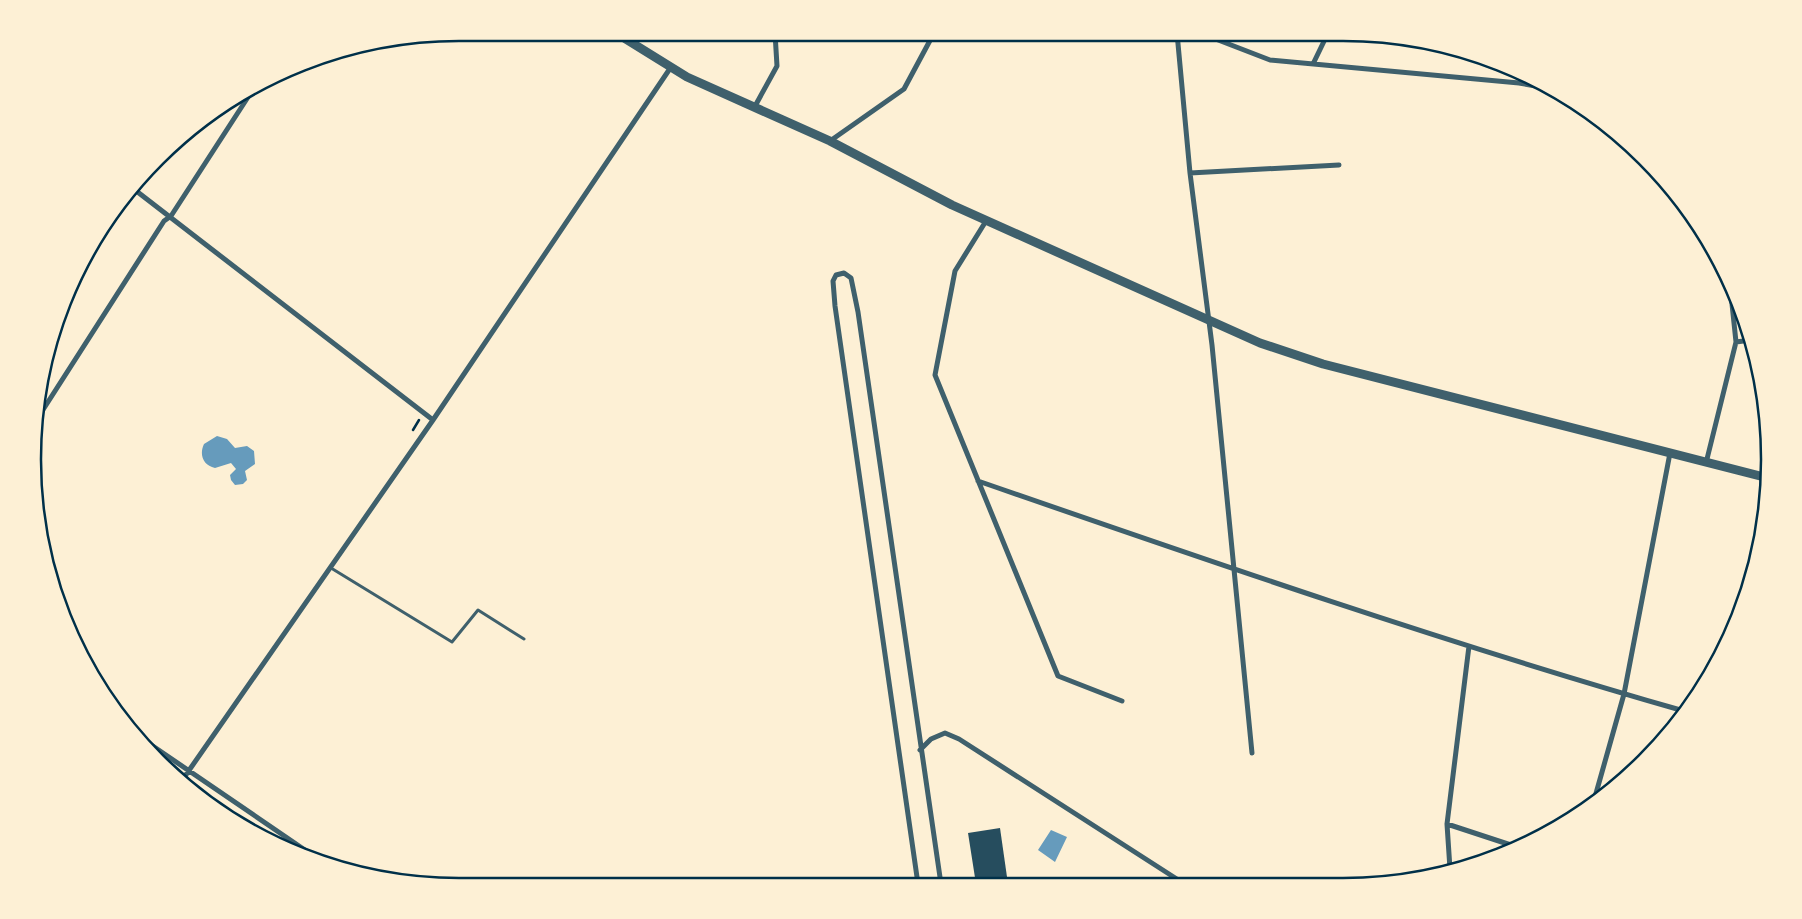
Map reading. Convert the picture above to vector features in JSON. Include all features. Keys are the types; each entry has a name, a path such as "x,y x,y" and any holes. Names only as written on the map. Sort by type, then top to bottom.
{"street":[{"path":"629,41 687,77 830,141 986,221 1260,343 1323,364 1760,476"},
{"path":"754,108 777,66 775,41"},
{"path":"830,141 904,89 930,41"},
{"path":"1178,41 1190,173 1208,320 1252,753"},
{"path":"1221,41 1270,60 1529,85"},
{"path":"1313,64 1324,41"},
{"path":"185,775 433,420 671,67"},
{"path":"45,409 164,221 171,216 247,99"},
{"path":"1190,173 1339,165"},
{"path":"138,192 433,420"},
{"path":"986,221 955,271 935,375 1058,676 1122,700"},
{"path":"917,878 834,306 833,281 836,275 844,274 851,278 858,312 939,878"},
{"path":"1706,462 1736,342 1732,308"},
{"path":"1736,342 1743,341"},
{"path":"1597,791 1624,694 1670,453"},
{"path":"978,481 1234,570 1469,646 1678,709"},
{"path":"1450,863 1447,824 1469,646"},
{"path":"920,750 931,739 945,733 959,739 1175,878"},
{"path":"160,750 307,849"},
{"path":"1447,824 1508,844"}],"lane":[{"path":"330,568 452,642 478,610 524,639"}],"path":[{"path":"412,432 421,418"}],"water":[{"path":"217,436 227,439 235,448 247,446 254,451 255,464 245,471 247,480 243,484 235,485 231,480 230,475 236,469 231,463 215,468 208,465 203,459 204,444"},
{"path":"1051,830 1067,837 1055,862 1038,850"}],"building":[{"path":"1000,828 1007,878 975,878 968,833"}]}
